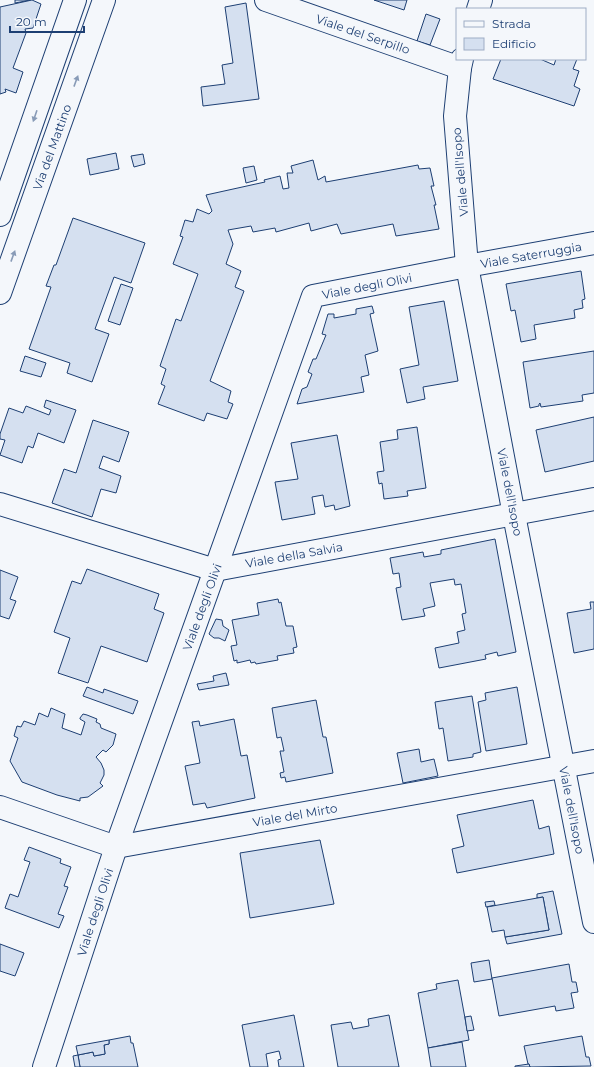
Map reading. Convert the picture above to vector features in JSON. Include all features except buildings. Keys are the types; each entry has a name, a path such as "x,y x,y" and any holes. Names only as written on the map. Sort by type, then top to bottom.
{"street":[{"path":"0,215 75,0"},
{"name":"Via del Mattino","path":"0,293 104,0"},
{"name":"Viale del Serpillo","path":"266,0 461,64"},
{"name":"Viale dell'Isopo","path":"461,64 455,116 467,266 594,922"},
{"path":"20,160 44,168"},
{"name":"Viale Saterruggia","path":"467,266 594,243"},
{"name":"Viale degli Olivi","path":"44,1067 116,847 313,296 467,266"},
{"name":"Viale della Salvia","path":"0,504 215,570 594,500"},
{"name":"Viale del Mirto","path":"0,807 116,847 594,761"}]}
